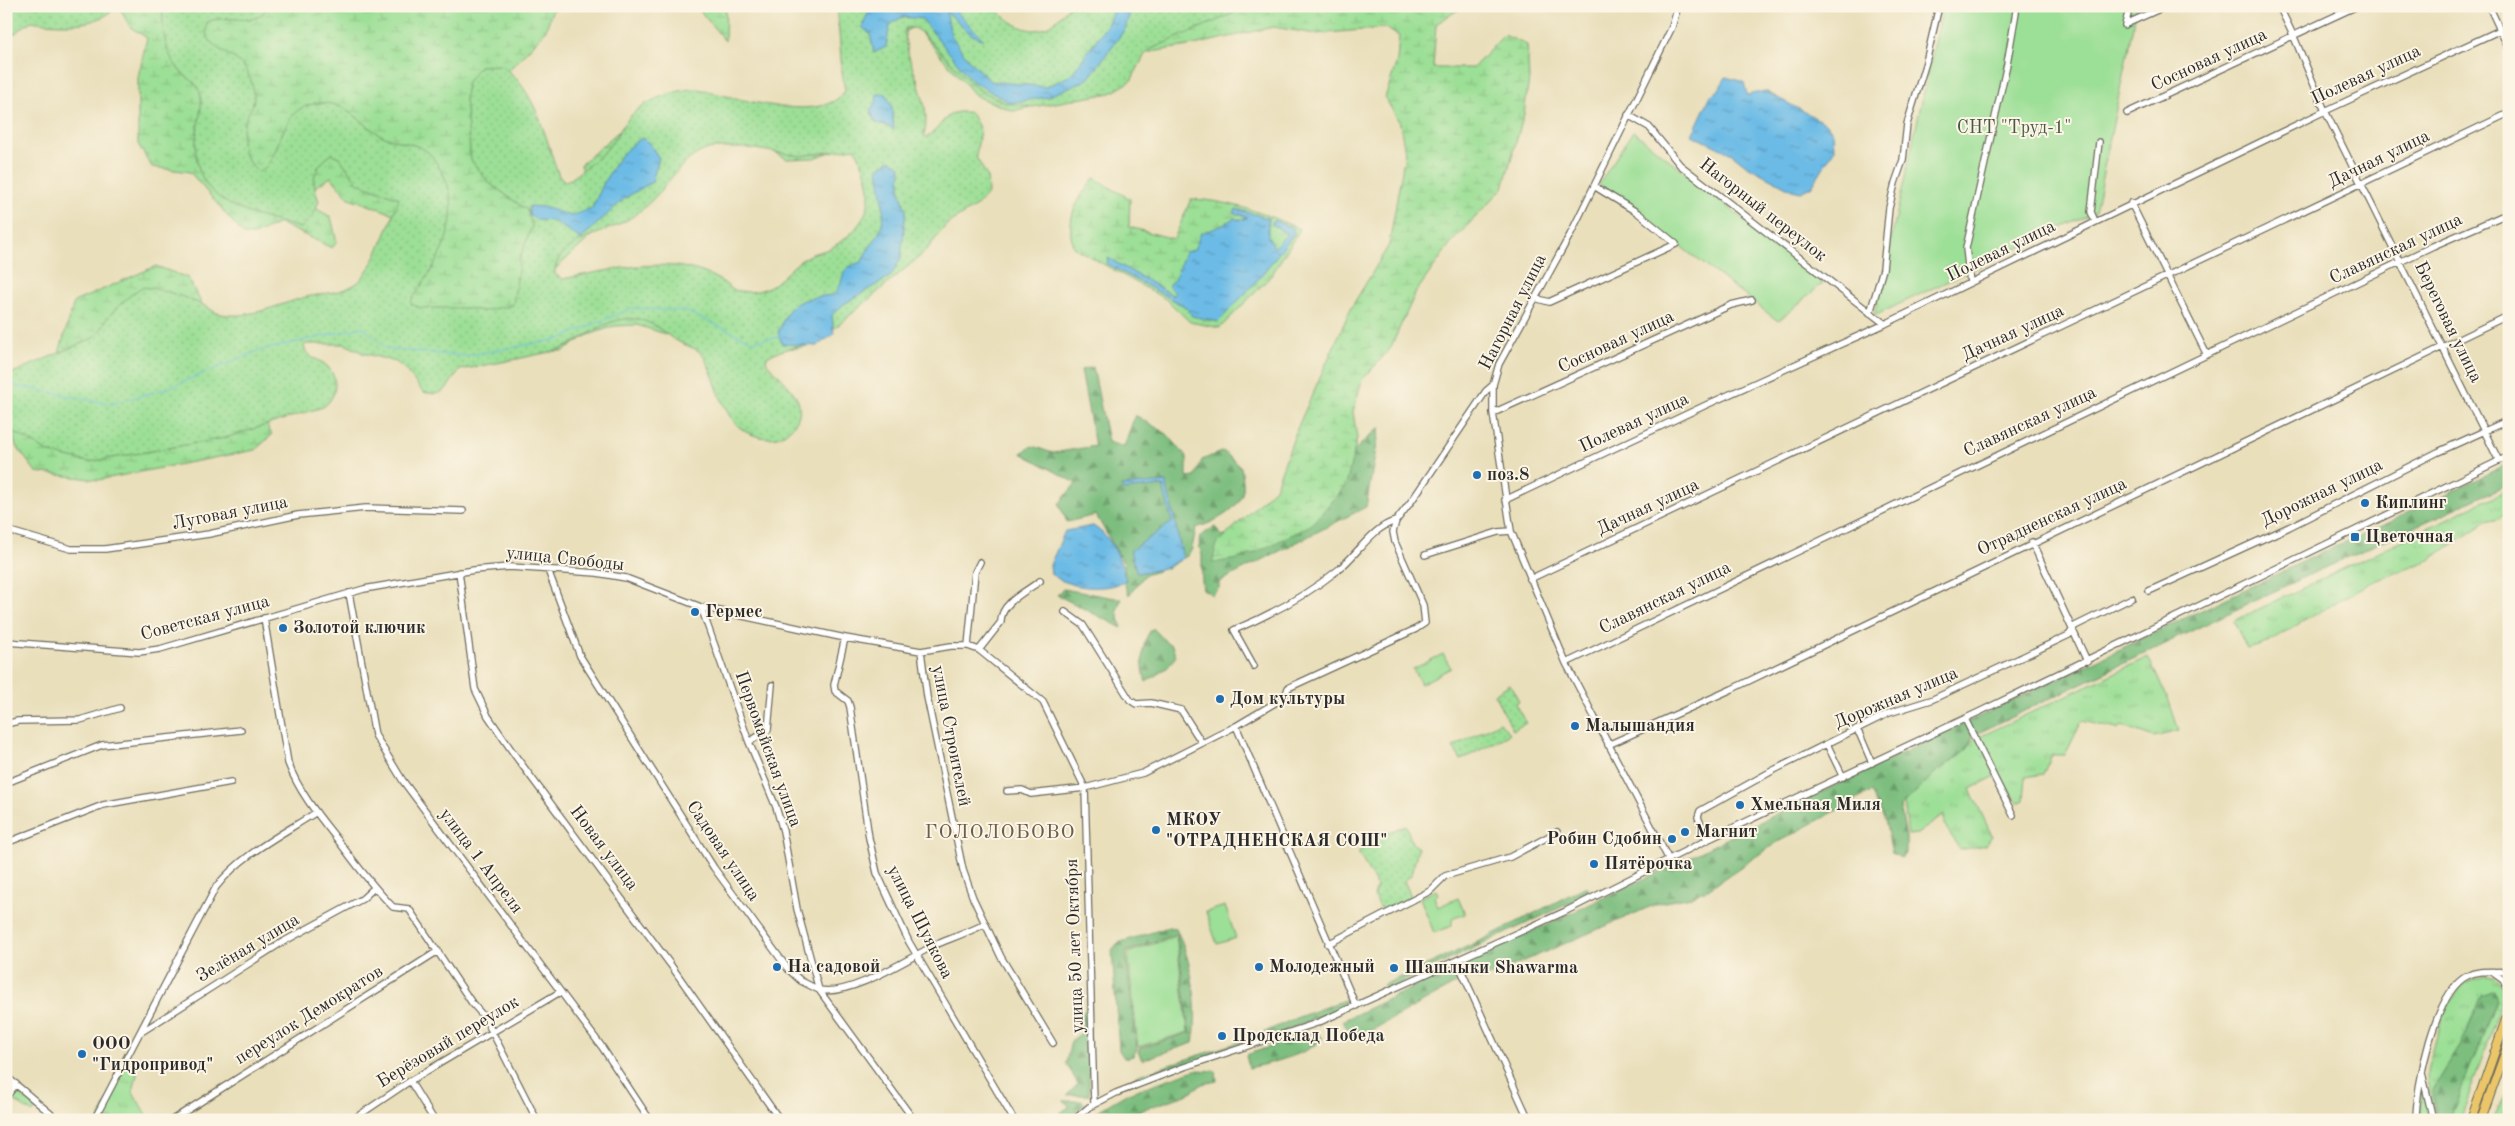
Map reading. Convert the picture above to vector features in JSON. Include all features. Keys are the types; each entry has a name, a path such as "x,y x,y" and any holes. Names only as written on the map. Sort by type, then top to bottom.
{"highway":[{"path":"2471,1120 2509,1011"},
{"path":"2482,1120 2509,1042"}],"street":[{"name":"Нагорная улица","path":"1669,860 1566,663 1511,531 1493,413 1493,385 1499,364 1570,235 1672,27 1678,6"},
{"path":"1870,313 1883,269 1889,208 1894,183 1903,160 1907,124 1926,62 1938,6"},
{"path":"1970,282 1966,248 2008,64 2017,6"},
{"path":"2130,6 2125,26 2166,6"},
{"name":"Береговая улица","path":"2279,6 2294,37 2324,111 2486,431 2499,461"},
{"name":"Сосновая улица","path":"2127,113 2294,37 2357,6"},
{"path":"2488,6 2509,49"},
{"name":"Полевая улица","path":"1505,500 1885,324 2131,203 2509,26"},
{"name":"Дачная улица","path":"1530,580 2509,114"},
{"name":"Нагорный переулок","path":"1628,115 1649,127 1680,165 1885,324"},
{"path":"2095,221 2091,212 2099,142"},
{"path":"1535,298 1549,302 1676,244 1638,213 1594,186"},
{"path":"2131,203 2207,355"},
{"name":"Славянская улица","path":"1566,663 2401,262 2509,213"},
{"name":"Сосновая улица","path":"1493,413 1731,305 1752,300"},
{"name":"Отрадненская улица","path":"1608,745 1732,689 2032,542 2509,314"},
{"path":"1007,791 1022,790 1031,794 1085,788 1143,772 1236,726 1285,697 1288,688 1416,629 1425,623 1423,606 1395,542 1393,532 1396,520 1413,499 1486,391 1493,385"},
{"name":"Дорожная улица","path":"2149,591 2290,526 2509,420"},
{"path":"1074,1120 1094,1103 1149,1079 1316,1024 1457,961 1707,840 2087,661 2509,456"},
{"name":"Луговая улица","path":"6,530 71,549 105,549 208,534 298,515 366,508 463,511"},
{"path":"1254,666 1234,630 1282,606 1339,570 1384,524 1396,520"},
{"path":"1425,555 1498,532 1511,531"},
{"path":"2032,542 2087,661"},
{"path":"968,646 976,572 980,562"},
{"name":"улица Свободы","path":"349,593 459,572 510,567 596,573 626,578 701,607 845,638 921,651"},
{"name":"Садовая улица","path":"548,570 580,656 714,868 788,969 802,981 820,990 914,1120"},
{"name":"Новая улица","path":"459,572 475,689 480,703 514,754 665,956 780,1120"},
{"path":"979,650 1001,622 1001,614 1006,606 1040,581"},
{"name":"Советская улица","path":"6,642 139,652 160,649 349,593"},
{"name":"улица 1 Апреля","path":"349,593 376,735 403,781 602,1047 650,1120"},
{"name":"Дорожная улица","path":"1707,840 1698,817 1700,811 1856,729 1888,714 1931,700 2069,635 2075,626 2132,598"},
{"name":"Первомайская улица","path":"701,607 749,742 776,807 783,831 797,909 820,990"},
{"path":"1065,612 1083,625 1130,700 1136,704 1151,702 1181,710 1202,743"},
{"path":"264,618 288,763 293,777 316,813 374,888 393,907 409,909 472,1003 485,1018 537,1120"},
{"name":"улица Шуякова","path":"845,638 834,685 835,691 848,701 850,707 868,829 877,873 917,955 1014,1120"},
{"name":"улица 50 лет Октября","path":"921,651 951,646 968,646 979,650 1043,702 1085,788 1094,1103"},
{"name":"улица Строителей","path":"921,651 928,707 963,870 1001,957 1053,1043"},
{"path":"749,742 768,730 772,685"},
{"path":"6,724 18,721 80,720 120,708"},
{"path":"1965,719 2013,815"},
{"path":"1236,726 1356,1006"},
{"path":"1856,729 1872,763"},
{"path":"6,783 102,745 242,730"},
{"path":"1827,744 1843,777"},
{"path":"6,843 103,805 232,782"},
{"path":"94,1120 216,887 228,871 251,854 316,813"},
{"path":"1328,944 1430,891 1445,876 1510,857 1558,832"},
{"name":"Зелёная улица","path":"138,1034 281,943 362,899 374,888"},
{"path":"820,990 830,992 846,988 985,924"},
{"name":"переулок Демократов","path":"172,1120 438,951"},
{"path":"1457,961 1528,1120"},
{"path":"2416,1120 2421,1071 2448,994 2457,983 2468,976 2509,971"},
{"path":"2490,972 2504,980 2509,990"},
{"name":"Берёзовый переулок","path":"352,1120 410,1081 560,992"},
{"path":"2421,1071 2433,1120"},
{"path":"6,1076 58,1120"},
{"path":"410,1081 434,1120"},
{"path":"6,1097 16,1084"}],"green space":[{"path":"6,6 117,6 99,19 77,24 53,24 31,21 6,40"},
{"path":"119,6 554,6 545,32 505,74 540,185 584,190 581,164 618,132 691,150 663,188 619,211 541,282 755,325 873,221 873,188 862,141 814,158 787,159 764,146 796,129 851,93 838,25 845,6 890,25 922,19 972,81 1132,6 1464,6 1436,24 1433,68 1473,68 1504,35 1527,45 1529,79 1524,114 1503,188 1450,244 1416,292 1390,349 1362,380 1353,412 1357,438 1346,485 1311,525 1257,552 1238,559 1212,563 1217,544 1275,488 1299,424 1351,308 1389,245 1405,153 1400,123 1385,98 1397,61 1399,36 1385,28 1316,34 1273,27 1194,45 1127,56 1074,96 1013,111 976,96 915,26 895,37 909,75 918,79 919,96 850,308 817,344 770,350 678,338 637,325 614,326 586,336 564,351 376,353 410,223 391,213 349,198 331,177 307,192 308,204 331,217 337,242 332,248 279,223 254,235 244,235 190,172 152,167 138,144 138,77 147,38 130,27"},
{"path":"163,6 268,6 263,13 250,19 216,19 207,22 206,33 217,48 239,62 246,69 251,80 254,101 244,124 242,139 245,154 258,172 271,159 291,118 299,110 309,105 321,103 339,106 379,134 422,148 428,152 443,174 452,207 446,240 431,270 412,299 411,304 421,308 465,308 483,311 513,305 520,258 532,226 527,210 489,183 471,160 465,99 467,82 479,66 501,65 513,75 523,88 538,116 559,176 565,181 571,179 602,154 624,124 641,107 670,94 698,89 766,105 804,108 821,106 835,101 845,91 837,6 991,6 1012,22 1030,30 1049,26 1069,6 1243,6 1232,14 1151,49 1144,56 1131,81 1111,93 1033,107 1005,103 976,88 922,33 914,28 905,28 909,55 925,108 924,136 926,137 932,133 949,115 962,112 971,113 980,129 976,157 987,176 988,193 978,205 947,224 925,252 822,339 774,353 766,358 767,363 788,386 798,403 799,412 796,421 788,431 779,437 760,437 747,432 737,425 723,404 710,368 702,354 647,322 625,319 614,321 564,348 460,370 446,389 442,392 431,394 423,392 404,368 396,362 363,353 345,344 306,344 304,346 307,353 327,366 335,382 334,393 323,407 225,438 89,462 50,453 6,427 6,376 93,338 113,311 142,287 176,294 217,313 238,315 249,314 302,298 351,287 363,277 369,268 387,230 399,198 358,183 339,157 332,154 317,169 314,180 319,201 313,216 301,228 245,211 228,203 214,193 203,179 197,161 196,139 201,95 195,84 180,71 170,56 165,40","holes":["713,148 747,148 801,156 855,148 867,178 869,191 868,204 864,216 857,227 846,238 831,248 806,257 775,283 758,291 733,290 714,277 694,270 673,266 650,265 628,267 562,279 555,274 557,263 562,254 582,240 618,225 638,213 685,163 702,151"]},
{"path":"696,6 726,6 725,41"},
{"name":"СНТ \"Труд-1\"","path":"1943,6 2137,6 2095,212 1874,316"},
{"path":"1633,131 1823,283 1778,321 1599,184"},
{"path":"1094,178 1130,199 1129,227 1174,239 1191,199 1234,205 1300,229 1271,276 1220,328 1190,322 1167,300 1073,247 1071,226 1074,210"},
{"path":"156,266 188,278 272,435 255,450 98,480 36,472 16,446 9,421 58,357 74,302"},
{"path":"1093,367 1108,442 1124,447 1135,415 1167,434 1187,457 1187,478 1195,477 1202,460 1223,451 1241,467 1243,490 1241,497 1231,510 1218,519 1196,528 1192,549 1187,556 1167,568 1145,575 1129,595 1124,583 1124,564 1096,515 1067,522 1059,504 1076,483 1021,453 1032,446 1053,453 1095,446 1081,370"},
{"path":"1380,427 1366,507 1219,582 1219,588 1212,595 1203,589 1200,536 1215,527 1222,536 1246,527 1274,523"},
{"path":"2509,463 2509,484 2302,578 1974,735 1964,752 1936,772 1900,807 1906,836 1906,854 1901,858 1892,853 1885,820 1871,792 1776,843 1705,891 1691,897 1659,903 1480,980 1470,976 1363,1035 1347,1028 1342,1021 1684,860 1790,807 2346,541 2355,539"},
{"path":"2509,489 2509,510 2499,519 2486,522 2428,561 2372,582 2262,645 2247,649 2234,621"},
{"path":"1063,589 1121,599 1117,611 1122,628 1057,595"},
{"path":"1153,628 1167,643 1172,645 1176,656 1168,667 1146,682 1143,669 1143,654 1146,640"},
{"path":"1443,654 1451,668 1421,684 1413,669"},
{"path":"2148,657 2169,701 2179,731 2154,737 2122,726 2117,729 2082,721 2065,755 2052,755 2043,774 2026,777 2024,800 2018,803 1998,775 1970,789 1992,836 1985,845 1960,850 1944,824 1944,815 1917,834 1908,835 1904,803 1936,772 1964,752 1973,740"},
{"path":"1510,684 1519,701 1515,704 1526,723 1513,730 1494,694"},
{"path":"1500,722 1509,733 1508,735 1461,760 1453,747"},
{"path":"1406,825 1412,843 1418,848 1412,874 1404,881 1411,896 1383,912 1374,896 1377,887 1358,852 1381,835"},
{"path":"1587,886 1589,894 1387,989 1383,985 1484,939"},
{"path":"1436,890 1438,894 1434,897 1438,907 1458,898 1465,914 1452,919 1452,926 1434,933 1420,898"},
{"path":"1225,906 1236,938 1217,944 1206,912"},
{"path":"1169,927 1176,929 1182,941 1190,970 1196,1015 1193,1043 1142,1060 1138,1052 1140,1048 1189,1033 1177,934 1126,952 1137,1049 1133,1056 1124,1058 1119,1050 1112,950 1118,943"},
{"path":"1176,936 1188,1032 1138,1047 1128,953"},
{"path":"2483,975 2495,978 2503,987 2500,1007 2460,1120 2436,1120 2428,1085 2427,1071 2439,1027 2447,1005 2453,996 2471,980"},
{"path":"2494,990 2497,1000 2449,1120 2437,1120 2432,1091 2462,1043 2481,995"},
{"path":"1347,999 1341,1008 1274,1035 1115,1089 1136,1076 1251,1038 1296,1018"},
{"path":"1090,1006 1089,1095 1067,1095 1078,1084 1066,1063 1071,1041 1083,1032 1081,1014"},
{"path":"1316,1031 1323,1038 1299,1054 1249,1068 1246,1055"},
{"path":"126,1064 138,1070 133,1092 149,1120 98,1120"},
{"path":"1195,1070 1216,1071 1217,1081 1202,1084 1186,1095 1112,1120 1082,1120 1128,1093"},
{"path":"2423,1081 2431,1120 2419,1120"},
{"path":"2509,1086 2509,1120 2494,1120"},
{"path":"15,1091 37,1108 33,1113 8,1097"},
{"path":"1063,1101 1082,1101 1085,1104 1067,1120 1060,1113 1070,1106"}],"water":[{"path":"871,6 951,6 984,40 972,35 946,11 951,35 967,58 990,81 1046,87 1071,75 1107,25 1115,6 1132,6 1125,29 1088,79 1047,97 1010,103 972,81 922,19 902,17 890,25 886,47 874,53 870,34 862,27"},
{"path":"1726,77 1744,82 1747,95 1765,91 1827,124 1833,133 1834,150 1812,186 1801,192 1792,190 1747,166 1732,154 1692,135 1711,95 1718,91"},
{"path":"877,94 886,94 892,107 894,130 876,123 870,110 876,102"},
{"path":"642,138 649,143 659,158 652,182 625,198 581,239 553,221 536,220 529,215 529,206 543,207 571,216 592,208 606,179 618,160 625,151"},
{"path":"890,160 901,166 900,191 906,210 901,258 891,276 844,304 832,315 834,334 817,346 782,344 778,332 787,312 793,306 810,298 834,295 848,267 862,262 882,224 883,204 878,168"},
{"path":"1236,209 1268,218 1268,237 1274,247 1287,234 1272,224 1273,220 1293,228 1294,234 1255,283 1218,322 1192,316 1186,307 1107,264 1108,258 1174,296 1175,293 1168,286 1175,278 1185,252 1194,250 1201,233 1221,226 1234,218 1240,220 1247,218 1234,213"},
{"path":"1166,482 1183,558 1163,569 1137,573 1130,551 1172,522 1163,486 1123,490 1121,486"},
{"path":"1093,526 1111,543 1126,580 1109,586 1088,587 1068,583 1051,574 1050,565 1065,531"}],"waterway":[{"path":"6,384 111,404 168,388 258,351 363,327 386,349 465,356 559,339 632,308 685,311 752,341 780,337"}],"place":[{"name":"поз.8","path":"1477,475"},
{"name":"Киплинг","path":"2365,503"},
{"name":"Цветочная","path":"2355,537"},
{"name":"Гермес","path":"695,612"},
{"name":"Золотой ключик","path":"283,628"},
{"name":"Дом культуры","path":"1220,699"},
{"name":"Малышандия","path":"1575,726"},
{"name":"Хмельная Миля","path":"1740,805"},
{"name":"МКОУ \"ОТРАДНЕНСКАЯ СОШ\"","path":"1156,830"},
{"name":"Магнит","path":"1685,832"},
{"name":"Робин Сдобин","path":"1672,839"},
{"name":"Пятёрочка","path":"1594,864"},
{"name":"На садовой","path":"777,967"},
{"name":"Молодежный","path":"1259,967"},
{"name":"Шашлыки Shawarma","path":"1394,968"},
{"name":"Продсклад Победа","path":"1222,1036"},
{"name":"ООО \"Гидропривод\"","path":"82,1054"}],"district":[{"name":"ГОЛОЛОБОВО","path":"1000,833"}]}
